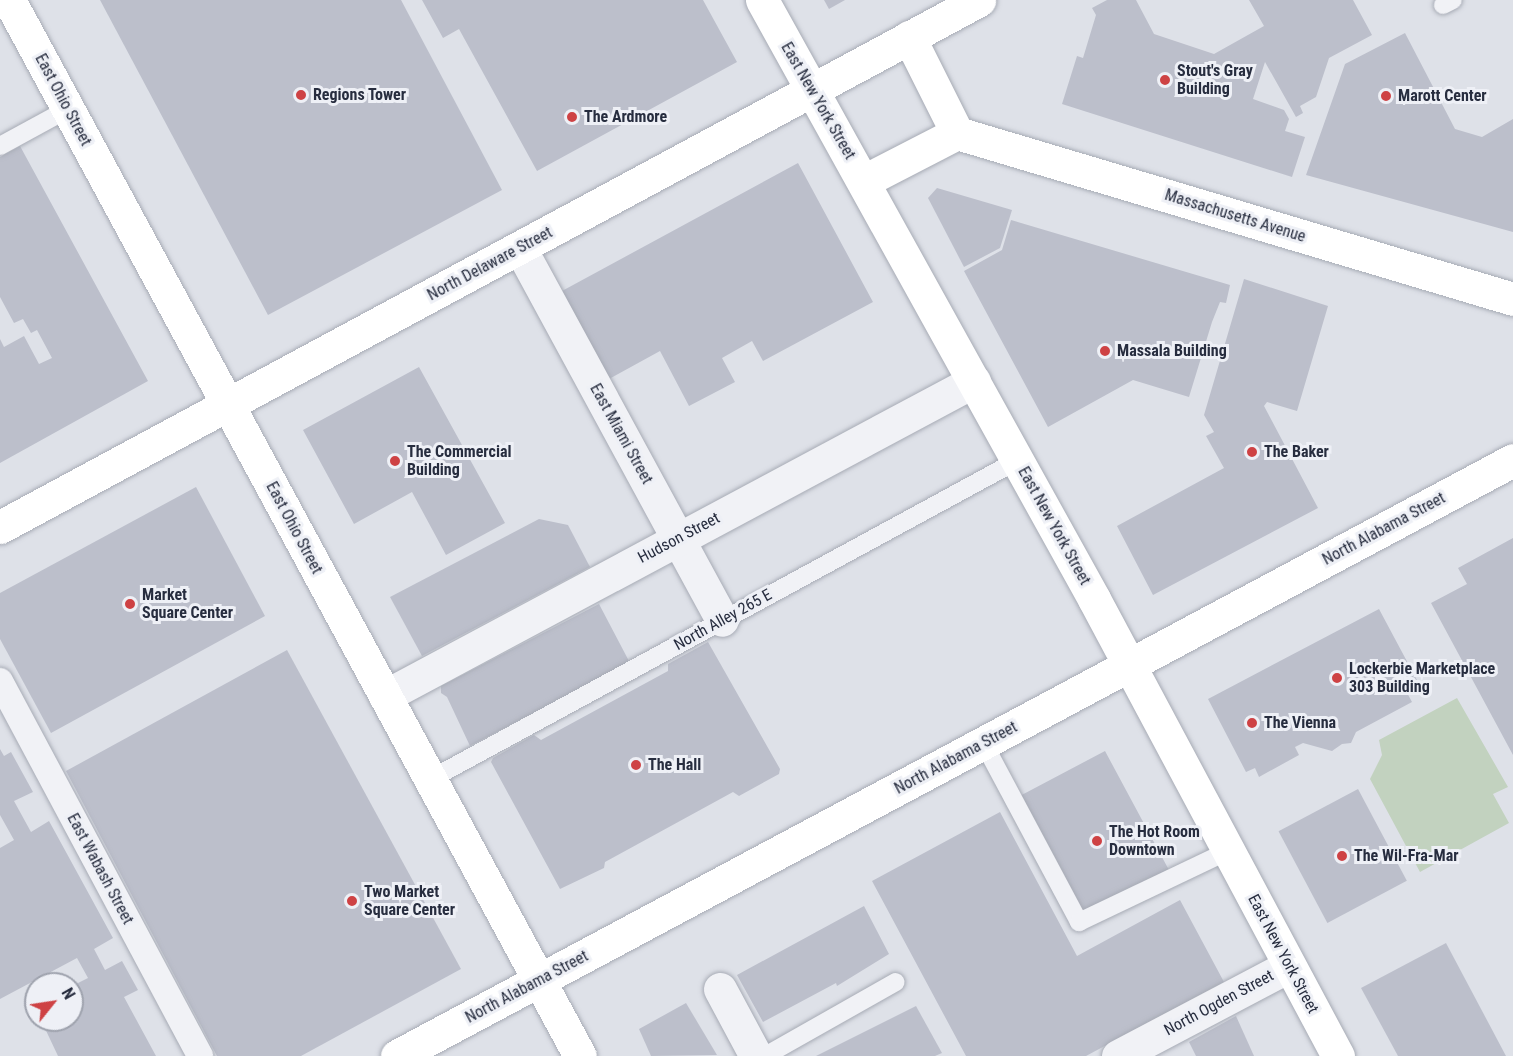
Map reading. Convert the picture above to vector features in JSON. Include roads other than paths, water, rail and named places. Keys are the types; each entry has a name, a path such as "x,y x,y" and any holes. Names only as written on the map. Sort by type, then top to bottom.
{"main road":[{"name":"East Ohio Street","path":"9,0 580,1056"},
{"name":"East New York Street","path":"762,0 813,88 1130,665 1338,1056"},
{"name":"North Delaware Street","path":"0,527 978,0"},
{"path":"864,182 957,133 909,37"},
{"name":"Massachusetts Avenue","path":"957,133 1513,298"},
{"name":"North Alabama Street","path":"398,1056 1513,460"}],"street":[{"name":"East Miami Street","path":"520,248 722,620"},
{"name":"Hudson Street","path":"385,696 974,381"},
{"name":"East Wabash Street","path":"0,681 200,1056"},
{"name":"North Ogden Street","path":"1118,1056 1158,1047 1289,966"},
{"path":"720,989 756,1056"}],"lane":[{"path":"0,146 68,109"},
{"name":"North Alley 265 E","path":"429,780 1018,460"},
{"path":"984,744 1078,922 1227,851"},
{"path":"765,1056 896,982"}],"place":[{"name":"Stout's Gray Building","path":"1165,80"},
{"name":"Regions Tower","path":"301,95"},
{"name":"Marott Center","path":"1386,96"},
{"name":"The Ardmore","path":"572,117"},
{"name":"Massala Building","path":"1105,351"},
{"name":"The Baker","path":"1252,452"},
{"name":"The Commercial Building","path":"395,461"},
{"name":"Market Square Center","path":"130,604"},
{"name":"Lockerbie Marketplace 303 Building","path":"1337,678"},
{"name":"The Vienna","path":"1252,723"},
{"name":"The Hall","path":"636,765"},
{"name":"The Hot Room Downtown","path":"1097,841"},
{"name":"The Wil-Fra-Mar","path":"1342,856"},
{"name":"Two Market Square Center","path":"352,901"}]}
